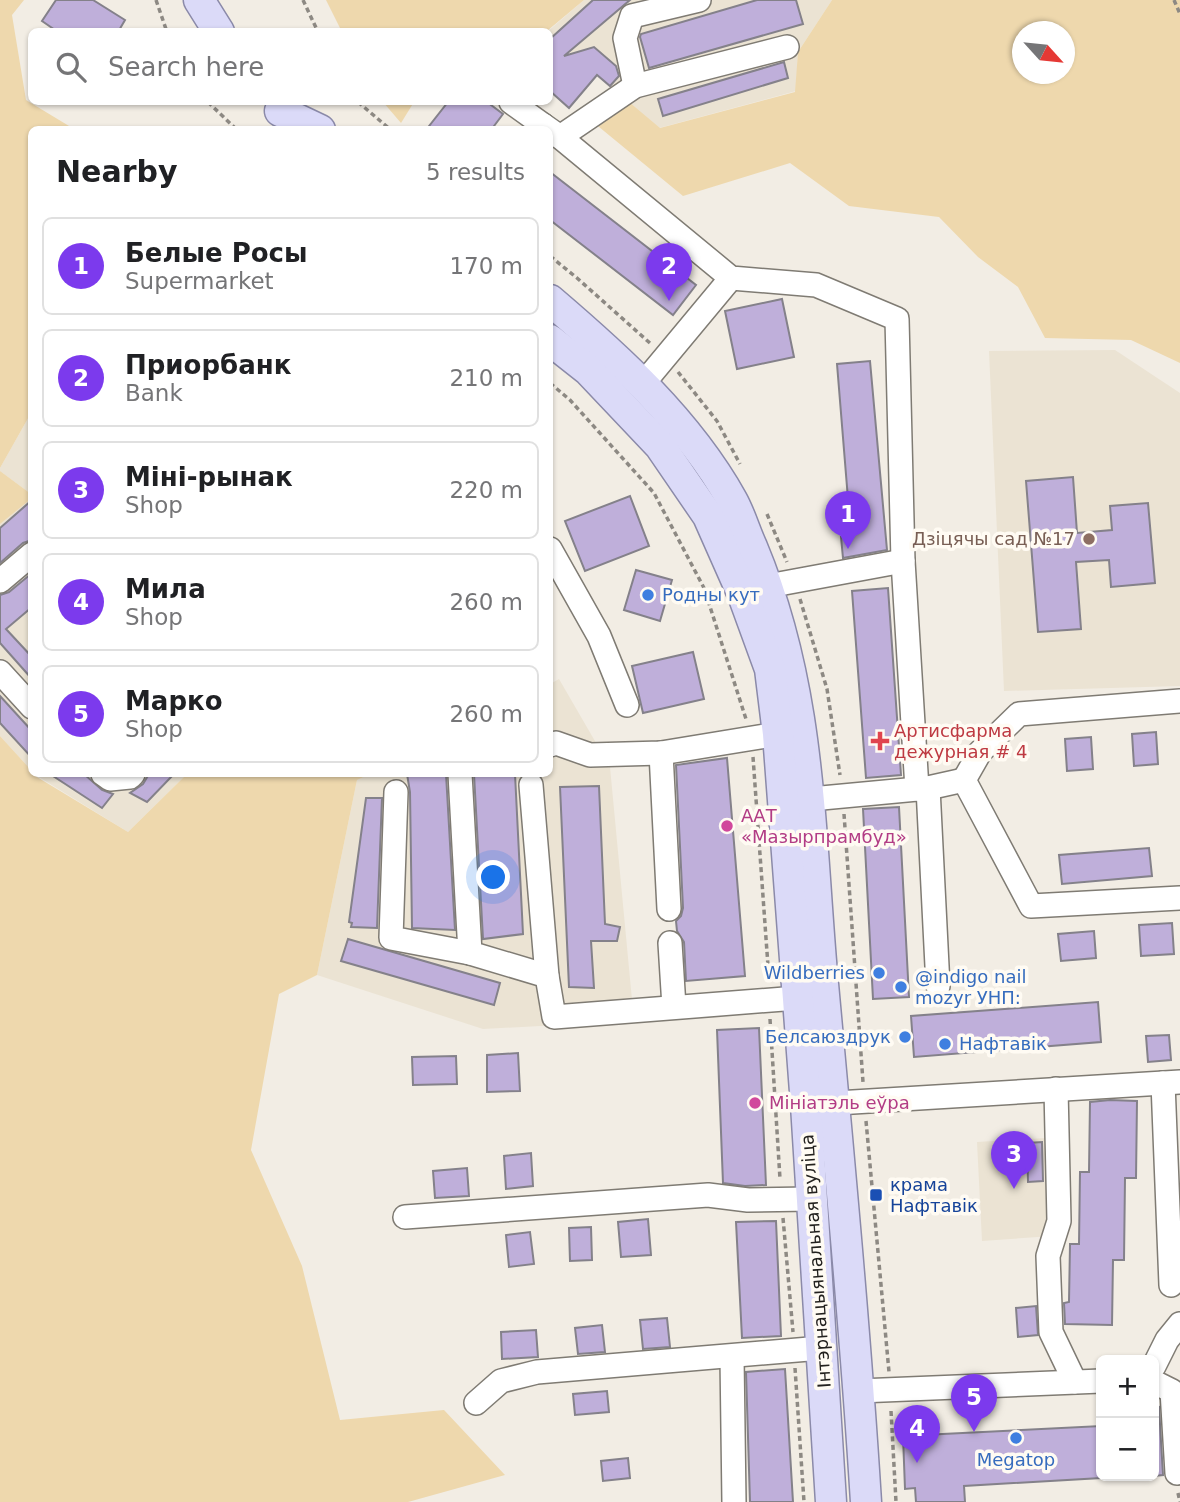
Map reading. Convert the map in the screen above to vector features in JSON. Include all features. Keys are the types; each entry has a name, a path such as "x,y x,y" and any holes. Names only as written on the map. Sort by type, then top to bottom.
{"main road":[{"path":"199,0 216,28"},
{"path":"283,114 311,126"},
{"name":"Інтэрнацыянальная вуліца","path":"553,303 612,354 685,430 732,500 756,591 771,669 765,736 783,999 820,1104 796,1199 807,1350 831,1502"},
{"name":"Інтэрнацыянальная вуліца","path":"553,342 588,370 660,446 756,591 788,653 811,799 822,968 820,1104 859,1391 866,1502"}],"lane":[{"path":"635,86 625,38 632,16 699,0"},
{"path":"553,128 635,86 787,47"},
{"path":"515,105 541,126"},
{"path":"553,136 731,278 816,285 897,319 903,561 938,986"},
{"path":"642,385 731,278"},
{"path":"553,554 599,636 627,705"},
{"path":"0,581 28,557"},
{"path":"756,591 903,561"},
{"path":"0,671 28,702"},
{"path":"811,799 923,789 964,780 979,752 1019,714 1180,701"},
{"path":"553,744 590,755 661,753 765,736"},
{"path":"661,753 669,909"},
{"path":"107,777 130,777"},
{"path":"460,777 470,953"},
{"path":"964,780 1031,906 1180,898"},
{"path":"531,785 554,1017 783,999"},
{"path":"396,792 391,938 470,953 548,976"},
{"path":"670,943 674,1007"},
{"path":"820,1104 1171,1082 1171,1285"},
{"path":"1056,1089 1059,1220 1048,1256 1051,1332 1076,1382"},
{"path":"405,1217 708,1195 748,1200 796,1199"},
{"path":"1159,1356 1180,1324"},
{"path":"476,1403 501,1381 537,1372 807,1350"},
{"path":"732,1357 734,1502"},
{"path":"859,1391 1096,1381"},
{"path":"1159,1384 1172,1391 1177,1473"}],"path":[{"path":"156,0 166,28"},
{"path":"303,0 316,28"},
{"path":"1174,0 1180,14"},
{"path":"211,105 233,126"},
{"path":"362,105 386,126"},
{"path":"553,386 570,400 654,493 704,588 765,736 807,1350 804,1502"}],"shaded area":[{"path":"0,0 24,0 12,15 26,100 28,105 34,105 69,126 28,126 28,418 0,468"},
{"path":"326,0 584,0 551,28 340,28"},
{"path":"584,0 832,0 798,52 796,91 659,128 553,39 552,28"},
{"path":"832,0 1180,0 1180,363 1131,340 1045,338 1018,287 978,257 939,217 849,206 790,163 683,196 593,122 629,102 660,128 795,92 798,52"},
{"path":"386,105 412,105 401,123"},
{"name":"Дзіцячы сад №17","path":"1115,350 1180,393 1180,686 1004,691 989,351"},
{"path":"28,418 28,492 0,471"},
{"path":"0,471 28,492 28,501 0,524"},
{"path":"28,501 28,767 0,736 0,524"},
{"path":"559,679 610,767 634,1021 483,1029 317,975 357,780 364,777 553,777 553,682"},
{"path":"0,736 28,767 28,777 37,777 128,832 184,777 364,777 357,780 317,975 279,994 251,1150 302,1266 340,1420 444,1410 505,1475 408,1502 0,1502"},
{"path":"39,777 184,777 128,832"},
{"path":"1046,1138 1052,1236 982,1241 977,1142"}],"building":[{"path":"56,0 93,0 125,20 120,28 52,28 42,21"},
{"path":"593,0 630,0 564,56 594,47 616,66 619,76 610,86 597,75 569,108 553,94 553,36"},
{"path":"757,0 796,0 803,24 649,68 641,34"},
{"path":"784,62 788,78 663,116 658,99"},
{"path":"446,105 491,105 503,114 494,126 429,126"},
{"path":"553,174 696,285 673,315 553,222"},
{"path":"782,299 794,357 737,369 725,311"},
{"path":"870,361 887,550 843,558 841,537 851,536 837,364"},
{"path":"1073,477 1077,533 1112,530 1110,506 1148,503 1155,583 1111,587 1109,560 1076,562 1081,629 1038,632 1026,481"},
{"path":"630,496 649,546 585,571 565,521"},
{"path":"28,504 28,541 0,563 0,528"},
{"name":"Родны кут","path":"636,570 672,580 660,621 624,610"},
{"path":"28,576 28,610 6,629 28,653 28,674 0,643 0,595 9,592"},
{"path":"888,588 901,775 866,778 852,591"},
{"path":"693,652 704,699 643,713 632,666"},
{"path":"0,696 28,727 28,754 0,723"},
{"path":"1156,732 1158,764 1134,766 1132,734"},
{"path":"1091,737 1093,769 1067,771 1065,739"},
{"name":"ААТ «Мазырпрамбуд»","path":"727,758 745,976 686,981 684,942 677,931 676,921 683,908 676,765"},
{"path":"55,777 87,777 102,790 113,794 102,808"},
{"path":"147,777 171,777 147,802 130,793 143,784"},
{"path":"408,777 446,777 455,930 412,928"},
{"path":"474,777 515,777 523,934 483,939"},
{"path":"599,786 605,924 620,927 617,941 591,941 594,988 569,987 560,787"},
{"path":"366,798 382,798 377,928 351,927 352,923 349,922"},
{"path":"899,807 909,997 873,999 863,809"},
{"path":"1149,848 1152,876 1062,884 1059,855"},
{"path":"1172,923 1174,954 1141,956 1139,925"},
{"path":"1094,931 1096,958 1061,961 1058,934"},
{"path":"348,939 500,983 494,1005 341,961"},
{"path":"1098,1002 1101,1042 914,1057 911,1016"},
{"path":"759,1028 766,1185 723,1183 717,1030"},
{"path":"1169,1035 1171,1060 1148,1062 1146,1036"},
{"path":"518,1053 520,1091 487,1092 487,1055"},
{"path":"456,1056 457,1084 413,1085 412,1057"},
{"path":"1137,1101 1136,1178 1125,1178 1124,1260 1113,1260 1112,1325 1065,1324 1064,1303 1069,1302 1070,1244 1079,1244 1080,1172 1089,1172 1090,1102"},
{"path":"1042,1142 1043,1181 1028,1182 1027,1143"},
{"path":"531,1153 533,1186 506,1189 504,1156"},
{"path":"467,1168 469,1196 435,1198 433,1171"},
{"path":"648,1219 651,1255 621,1257 618,1222"},
{"path":"776,1221 781,1336 742,1338 736,1222"},
{"path":"591,1227 592,1260 570,1261 569,1228"},
{"path":"530,1232 534,1264 509,1267 506,1235"},
{"path":"1036,1306 1038,1335 1018,1337 1016,1308"},
{"path":"667,1318 670,1347 643,1349 640,1320"},
{"path":"602,1325 605,1352 578,1354 575,1328"},
{"path":"536,1330 538,1357 502,1359 501,1332"},
{"path":"785,1369 793,1502 750,1502 746,1372"},
{"path":"607,1391 609,1412 575,1415 573,1394"},
{"path":"1159,1407 1163,1475 1159,1475"},
{"path":"1096,1426 1096,1478 964,1486 965,1502 916,1502 915,1488 905,1489 903,1436"},
{"path":"628,1458 630,1478 603,1481 601,1461"}],"place":[{"name":"Приорбанк","path":"669,301"},
{"name":"Дзіцячы сад №17","path":"1089,539"},
{"name":"Белые Росы","path":"848,549"},
{"name":"Родны кут","path":"648,595"},
{"name":"Артисфарма дежурная # 4","path":"880,741"},
{"name":"ААТ «Мазырпрамбуд»","path":"727,826"},
{"name":"Wildberries","path":"879,973"},
{"name":"@indigo nail mozyr УНП:","path":"901,987"},
{"name":"Белсаюздрук","path":"905,1037"},
{"name":"Нафтавік","path":"945,1044"},
{"name":"Мініатэль еўра","path":"755,1103"},
{"name":"Міні-рынак","path":"1014,1189"},
{"name":"крама Нафтавік","path":"876,1195"},
{"name":"Марко","path":"974,1432"},
{"name":"Megatop","path":"1016,1438"},
{"name":"Мила","path":"917,1463"}]}
